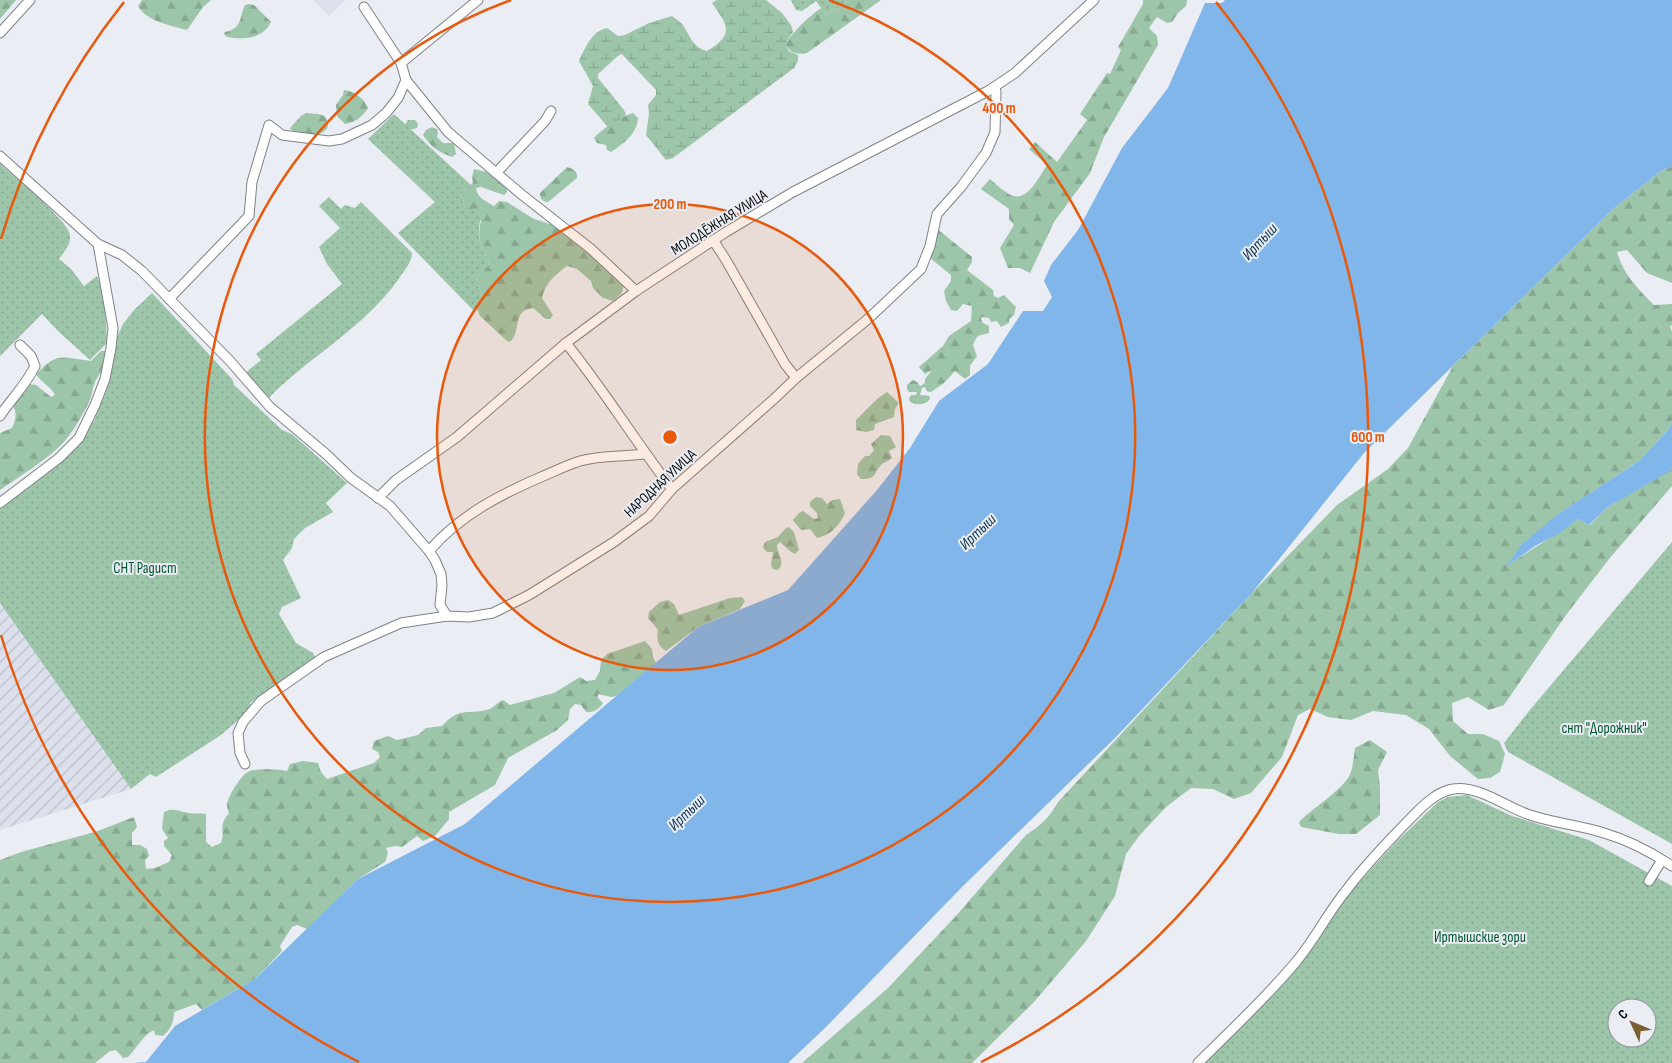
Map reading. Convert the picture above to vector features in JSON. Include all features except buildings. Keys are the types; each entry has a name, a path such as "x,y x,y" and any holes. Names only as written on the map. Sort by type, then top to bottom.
{"street":[{"path":"0,33 30,0"},
{"path":"401,62 478,0"},
{"name":"МОЛОДЁЖНАЯ УЛИЦА","path":"378,498 396,480 457,437 566,343 636,291 713,240 793,192 994,87 1015,73 1094,0"},
{"path":"364,8 401,62 406,80 448,132 590,249 636,291"},
{"path":"169,299 248,216 252,182 269,125 282,135 328,141 342,139 372,125 398,98 406,80"},
{"name":"НАРОДНАЯ УЛИЦА","path":"245,764 240,753 238,733 243,722 261,702 324,657 401,623 447,616 493,613 529,595 614,542 649,516 672,489 774,400 796,378 868,319 921,269 930,246 937,214 961,187 986,153 995,132 996,92 994,87"},
{"path":"496,173 545,121 551,111"},
{"path":"0,156 98,244 122,255 142,270 230,361 270,407 326,454 351,478 390,506 429,550 441,574 440,604 447,616"},
{"path":"713,240 796,378"},
{"path":"0,503 59,458 79,438 105,379 113,328 98,244"},
{"path":"566,343 593,377 644,454 672,489"},
{"path":"0,416 10,400 28,381 35,366 31,356 20,345"},
{"path":"429,550 458,522 521,486 579,461 611,455 624,457 644,454"},
{"path":"1198,1063 1265,997 1298,961 1327,917 1364,868 1416,814 1443,792 1453,789 1466,789 1479,792 1503,804 1540,818 1605,833 1643,849 1672,866"},
{"path":"1649,881 1662,860"}],"shaded area":[{"path":"313,0 346,0 329,16"},
{"path":"0,603 131,789 0,830"}],"green space":[{"path":"0,0 16,0 0,19"},
{"path":"142,0 211,0 203,7 187,30 167,25 147,16 138,6"},
{"path":"717,0 766,0 782,13 791,25 793,32 785,44 789,51 798,55 798,61 794,68 673,158 666,160 646,135 649,114 648,105 656,95 656,90 622,54 619,55 598,74 598,78 626,115 608,127 588,104 593,86 579,61 593,36 602,30 607,28 618,36 625,35 649,23 672,16 682,24 698,47 707,51 722,40 726,30 722,18 712,3"},
{"path":"791,0 849,0 826,15 816,1 802,11 796,10"},
{"path":"849,0 881,0 807,53 794,53 785,44 802,24 821,8 826,15"},
{"path":"1143,0 1187,0 1186,6 1172,22 1167,23 1157,17 1149,28 1157,36 1158,45 1104,137 1090,173 1054,222 1030,273 1020,268 1008,268 1000,248 1014,225 1009,219 1009,209 981,189 990,179 1009,194 1021,196 1026,193 1047,165 1029,149 1035,142 1057,162 1087,120 1080,114 1107,73 1110,74 1121,50 1118,47 1143,4"},
{"path":"245,5 254,5 271,22 267,28 252,37 227,37 224,34 225,32 238,25"},
{"path":"344,90 358,96 368,108 358,119 345,124 337,116 336,105"},
{"path":"306,113 323,115 327,120 328,126 326,130 307,136 294,132 290,128"},
{"path":"633,113 638,118 637,124 625,142 611,152 607,150 606,145 597,143 594,138 602,130 617,120"},
{"path":"394,114 471,185 462,191 464,207 480,214 480,239 490,263 476,278 482,296 477,309 473,310 398,233 435,202 368,139"},
{"path":"408,120 415,120 418,124 417,128 410,130 405,125"},
{"path":"432,127 437,129 437,137 443,143 454,143 456,154 452,157 447,155 435,149 429,143 423,135 426,130"},
{"path":"0,164 28,188 67,228 70,235 69,242 59,259 71,269 84,286 97,276 104,300 107,343 90,360 42,314 0,356"},
{"path":"1672,166 1672,283 1647,273 1627,250 1617,252 1627,274 1654,305 1672,304 1672,325 1670,326 1672,332 1672,421 1669,429 1639,461 1558,514 1507,566 1578,519 1590,525 1608,507 1672,469 1672,486 1609,559 1566,615 1504,705 1489,710 1468,697 1452,703 1453,721 1468,734 1483,734 1499,741 1505,754 1500,772 1490,778 1478,779 1450,756 1429,729 1406,715 1373,711 1351,720 1328,717 1310,709 1298,715 1282,757 1251,793 1234,799 1213,789 1191,788 1166,807 1139,836 1126,854 1115,896 1086,941 1034,1002 972,1063 802,1063 888,988 955,917 1026,835 1044,821 1058,802 1252,593 1337,505 1388,469 1408,448 1453,366 1613,209 1661,171"},
{"path":"567,167 576,172 577,178 548,202 543,201 540,193"},
{"path":"474,169 487,172 507,186 507,192 504,195 481,187 476,188 482,199 494,206 499,201 507,202 534,219 553,225 588,250 624,284 622,293 613,301 603,298 593,288 591,281 577,269 567,266 551,280 543,293 542,298 553,315 550,319 546,319 533,308 526,310 519,317 514,338 510,342 507,341 480,316 477,309 482,296 476,278 490,263 480,243 481,221 464,207 462,191 473,183"},
{"path":"329,197 341,209 345,205 355,208 361,202 412,253 411,259 390,291 376,306 297,372 268,399 244,374 261,360 256,354 342,284 327,264 319,247 340,228 319,206"},
{"path":"936,228 972,257 972,262 967,270 993,290 994,296 998,298 1004,295 1016,307 1014,315 1009,319 1009,323 1001,327 997,321 991,322 989,318 982,317 983,323 989,326 989,333 976,338 973,345 977,356 970,366 970,375 965,379 955,371 944,383 931,392 927,391 925,387 922,388 920,395 929,396 930,399 923,404 918,404 910,402 911,395 916,395 917,392 909,392 907,385 913,380 920,386 925,383 925,379 932,370 925,374 919,367 943,346 949,336 971,321 972,306 963,304 957,311 951,310 946,301 944,291 951,281 951,275 930,258"},
{"name":"СНТ Радист","path":"152,293 232,379 234,385 282,430 292,434 347,483 326,503 333,512 305,528 294,539 292,548 283,560 301,598 282,607 279,614 296,643 313,653 316,659 250,703 253,707 221,735 156,777 150,774 131,789 0,603 0,507 81,439 94,421 108,387 117,337 123,324"},
{"path":"101,351 105,351 106,356 104,368 95,382 86,408 70,434 48,456 0,490 0,433 12,428 14,424 16,415 11,402 29,384 36,385 51,397 55,395 36,374 56,359 66,358 91,361"},
{"path":"887,392 899,403 895,409 894,417 875,424 874,430 866,432 856,430 856,420 877,399"},
{"path":"881,435 890,436 896,447 889,451 892,458 881,465 872,477 861,479 857,474 858,464 874,450 871,444"},
{"path":"816,497 822,498 827,504 832,500 840,499 845,513 834,529 826,535 817,538 810,529 801,530 793,520 803,511 814,519 818,518 817,513 810,506 810,502"},
{"path":"789,527 794,532 799,550 795,554 780,542 777,548 781,564 778,570 773,569 771,565 773,552 767,552 763,548 765,542 778,537"},
{"name":"снт \"Дорожник\"","path":"1672,542 1672,844 1508,752 1504,743"},
{"path":"742,597 745,601 740,609 698,627 666,651 658,642 658,630 648,618 649,612 660,602 668,600 674,604 679,615 730,598"},
{"path":"645,641 652,649 656,663 617,696 611,697 598,694 598,698 603,703 596,710 586,712 581,705 575,704 570,709 568,720 557,730 508,758 495,785 449,812 449,819 435,836 423,841 417,836 402,847 386,848 388,853 385,862 358,879 307,929 297,925 292,927 280,946 282,951 255,979 202,1010 196,1004 174,1012 172,1025 163,1036 155,1035 154,1030 150,1032 128,1057 123,1058 116,1050 110,1051 95,1063 0,1063 0,860 21,852 95,832 134,817 137,827 132,833 132,845 140,845 147,849 149,856 145,860 146,869 155,868 169,862 172,855 164,846 164,841 168,838 162,829 164,812 174,810 206,814 206,842 212,847 221,843 223,822 229,813 228,802 238,782 248,772 261,769 287,771 290,764 303,761 318,763 321,772 327,779 374,763 380,757 378,752 372,749 374,741 388,736 397,740 418,735 426,728 442,726 454,715 490,709 503,700 510,705 554,693 580,677 586,681 595,680 600,671 601,660 607,654"},
{"path":"1370,740 1387,752 1378,770 1380,815 1356,834 1339,834 1301,827 1299,822 1336,791 1348,778 1352,769 1355,748"},
{"name":"Иртышские зори","path":"1467,795 1512,816 1589,840 1672,886 1672,1063 1203,1063 1292,971 1351,891 1397,841 1438,802 1448,797"}],"water":[{"name":"Иртыш","path":"1225,0 1672,0 1672,166 1661,171 1613,209 1364,453 1252,593 1116,737 962,887 826,1027 788,1063 133,1063 146,1062 175,1026 255,979 358,879 465,824 698,627 788,590 877,490 910,448 939,401 988,364 1023,311 1043,311 1052,297 1044,281 1051,265 1078,230 1122,148 1168,88 1205,3 1222,3"},
{"path":"1672,421 1672,468 1670,471 1608,507 1589,525 1578,519 1560,533 1535,546 1506,567 1521,545 1558,514 1639,461 1669,429"}]}
